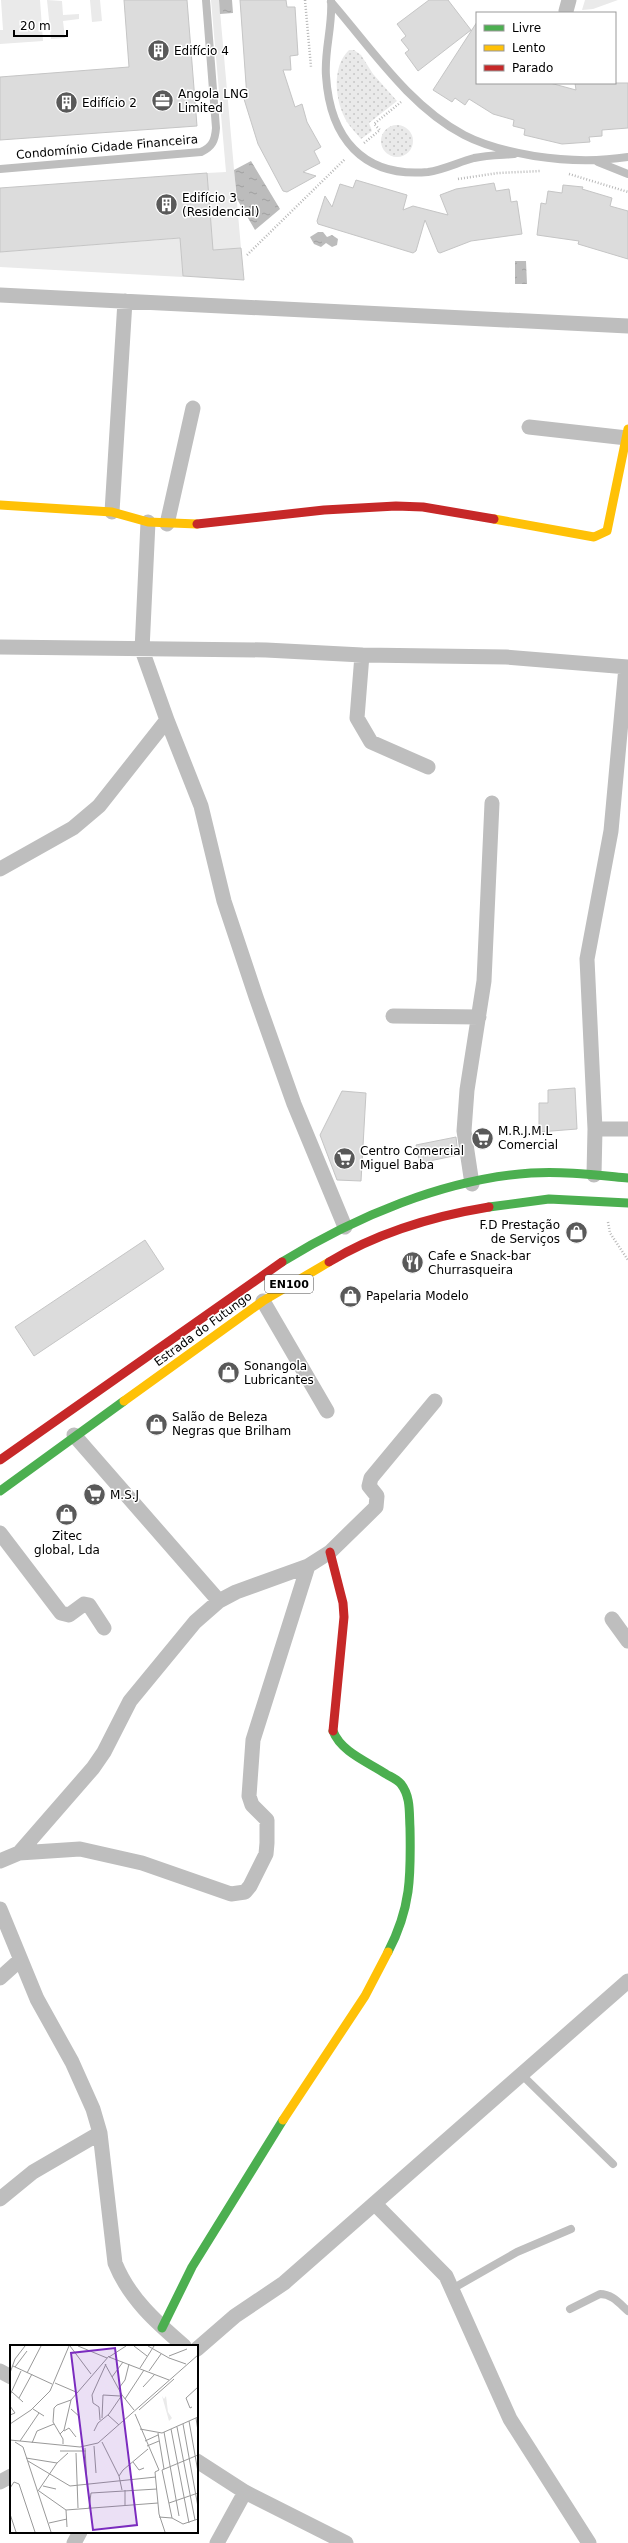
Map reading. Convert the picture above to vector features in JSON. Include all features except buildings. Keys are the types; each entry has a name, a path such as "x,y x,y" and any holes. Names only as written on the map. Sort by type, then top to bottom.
{"main road":[{"path":"0,504 112,512 148,522 167,524 210,524 324,510 396,506 423,507 594,537 607,530 622,493 627,434"},
{"name":"Estrada do Futungo","path":"0,1460 262,1274 296,1252 389,1207 472,1184 516,1175 594,1175 628,1178"},
{"name":"Estrada do Futungo","path":"0,1491 74,1435 262,1301 353,1247 411,1226 465,1211 505,1204 549,1199 603,1200 628,1203"},
{"path":"162,2328 192,2267 311,2076 366,1996 397,1935 406,1907 411,1880 409,1799 401,1783 350,1751 337,1741 333,1731 344,1617 343,1603 330,1552"}],"street":[{"path":"0,295 628,326"},
{"path":"112,512 125,301"},
{"path":"167,524 193,408"},
{"path":"530,427 627,434"},
{"path":"148,522 142,650 167,720 201,806 224,901 256,997 294,1104 345,1227"},
{"path":"0,648 266,650 362,655 506,657 627,667 611,831 587,959 595,1129 594,1175"},
{"path":"362,655 357,718 360,724 371,742 428,767"},
{"path":"0,869 73,828 99,806 167,720"},
{"path":"472,1184 464,1131 467,1090 484,981 492,803"},
{"path":"393,1016 479,1017"},
{"path":"595,1129 628,1129"},
{"path":"262,1301 327,1411"},
{"path":"18,1853 93,1768 104,1752 130,1700 177,1641 218,1601 245,1588 308,1566 330,1552 376,1506 377,1496 369,1486 371,1478 435,1401"},
{"path":"74,1435 218,1601"},
{"path":"0,1533 61,1613 69,1615 84,1604 89,1605 104,1628"},
{"path":"0,1861 18,1853 80,1849 142,1863 231,1894 245,1892 250,1886 266,1854 267,1843 266,1820 252,1805 249,1796 253,1740 308,1566"},
{"path":"612,1619 628,1641"},
{"path":"0,1909 37,1999 72,2062 93,2109 100,2133 115,2263 128,2292 162,2328 183,2345"},
{"path":"0,1978 20,1960"},
{"path":"198,2348 235,2316 284,2283 627,1983"},
{"path":"0,2199 33,2172 100,2133"},
{"path":"375,2204 436,2264 452,2289 510,2419 589,2543"},
{"path":"0,2372 10,2377"},
{"path":"198,2462 245,2492 346,2543"},
{"path":"0,2482 10,2477"},
{"path":"217,2543 245,2492"},
{"path":"74,2543 79,2533"}],"lane":[{"name":"Condomínio Cidade Financeira","path":"0,169 201,152 210,148 216,139 216,128 206,0"},
{"path":"331,1 326,74 329,107 342,134 355,150 375,164 400,173 430,172 476,158 519,153"},
{"path":"331,1 396,80 440,119 464,135 519,153 551,159 597,162 628,157"},
{"path":"597,162 628,174"},
{"path":"522,2075 613,2164"},
{"path":"452,2289 517,2252 572,2229"},
{"path":"570,2309 600,2294 605,2294 613,2298 628,2311"}],"path":[{"path":"305,0 312,72"},
{"path":"362,144 380,130 374,124 402,101"},
{"path":"341,152 352,161"},
{"path":"247,255 347,157"},
{"path":"454,179 498,173 548,172"},
{"path":"567,173 628,192"},
{"path":"603,1200 610,1233 628,1260"}],"shaded area":[{"path":"1,0 40,0 43,41 0,44 0,30 3,30"},
{"path":"47,0 62,1 63,15 79,14 79,19 63,21 65,38 51,39"},
{"path":"90,0 100,0 102,21 92,22"},
{"path":"211,0 219,0 241,248 181,252 183,277 0,267 0,252 212,236 207,173 226,172"},
{"path":"585,0 618,0 593,9 582,10"},
{"path":"349,50 354,50 361,55 373,74 397,101 369,123 372,131 361,139 347,122 340,105 338,95 337,75 339,66 343,57"},
{"path":"394,125 400,125 409,129 413,141 409,153 400,157 394,157 385,153 381,144 381,138 385,129"}],"water":[{"path":"219,0 232,0 233,13 220,14"},
{"path":"251,161 280,209 255,230 237,199 234,170"},
{"path":"318,232 323,232 327,237 332,235 338,239 337,245 332,247 326,243 321,247 314,244 310,237"},
{"path":"515,261 526,261 527,284 515,284"}],"traffic: fast":[{"path":"282,1262 339,1230 370,1216 401,1203 466,1183 531,1173 580,1174 628,1178"},
{"path":"489,1207 549,1199 628,1203"},
{"path":"0,1491 124,1401"},
{"path":"333,1731 342,1745 349,1751 400,1783 408,1800 410,1877 401,1921 388,1952"},
{"path":"162,2328 192,2267 283,2120"}],"traffic: slow":[{"path":"494,519 594,537 607,531 628,429"},
{"path":"0,505 112,512 148,522 197,524"},
{"path":"124,1401 263,1301 329,1262"},
{"path":"283,2120 365,1996 388,1952"}],"traffic: jam":[{"path":"197,524 324,510 396,506 423,507 494,519"},
{"path":"329,1262 367,1242 406,1227 448,1215 489,1207"},
{"path":"0,1460 282,1262"},
{"path":"330,1552 343,1603 344,1617 333,1731"}],"place":[{"name":"Edifício 4","path":"159,51"},
{"name":"Angola LNG Limited","path":"163,101"},
{"name":"Edifício 2","path":"66,103"},
{"name":"Edifício 3 (Residencial)","path":"166,205"},
{"name":"M.R.J.M.L Comercial","path":"483,1138"},
{"name":"Centro Comercial Miguel Baba","path":"345,1158"},
{"name":"F.D Prestação de Serviços","path":"576,1232"},
{"name":"Cafe e Snack-bar Churrasqueira","path":"412,1263"},
{"name":"Papelaria Modelo","path":"351,1296"},
{"name":"Sonangola Lubricantes","path":"228,1373"},
{"name":"Salão de Beleza Negras que Brilham","path":"156,1424"},
{"name":"M.S.J","path":"95,1495"},
{"name":"Zitec global, Lda","path":"67,1515"}]}
